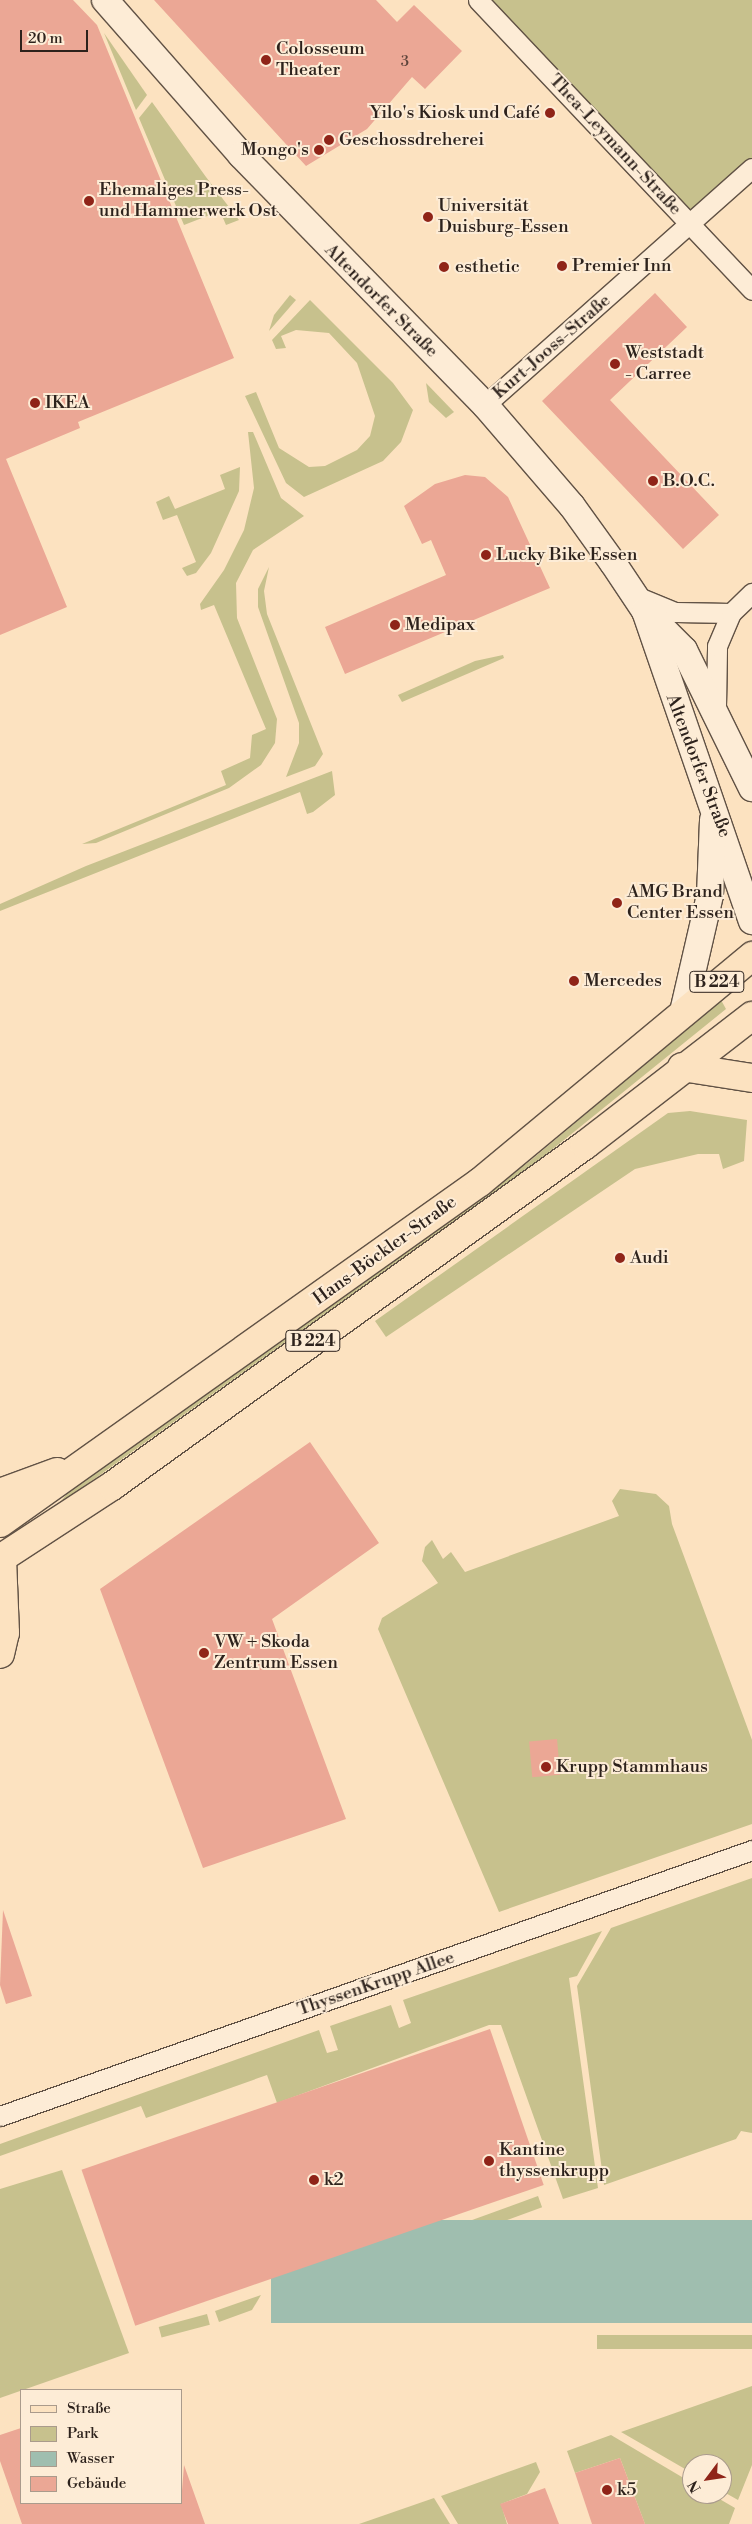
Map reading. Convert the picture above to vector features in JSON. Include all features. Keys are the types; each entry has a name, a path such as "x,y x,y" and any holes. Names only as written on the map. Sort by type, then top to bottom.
{"main road":[{"name":"Altendorfer Straße","path":"105,0 248,162 485,406 572,506 640,603 684,650 718,714 752,788"},
{"name":"Altendorfer Straße","path":"640,603 665,681 714,807 752,921"},
{"path":"684,1012 710,895 714,807"},
{"name":"Hans-Böckler-Straße","path":"0,1523 92,1460 487,1176 752,956"},
{"name":"Hans-Böckler-Straße","path":"1,1559 112,1486 569,1157 682,1067 752,1016"},
{"path":"682,1067 752,1078"},
{"path":"0,1493 92,1460"},
{"path":"0,1654 6,1634 1,1559"}],"street":[{"name":"Thea-Leymann-Straße","path":"478,0 752,290"},
{"name":"Kurt-Jooss-Straße","path":"485,406 692,226 752,168"},
{"path":"718,714 714,688 717,646 731,613 752,592"},
{"path":"640,603 675,612 731,613"},
{"name":"ThyssenKrupp Allee","path":"0,2116 752,1850"}],"green space":[{"path":"481,0 752,0 752,168 692,226"},
{"path":"104,33 147,95 136,110"},
{"path":"152,102 239,220 226,225 220,211 184,225 139,118"},
{"path":"290,295 296,300 269,331 274,315"},
{"path":"310,300 393,383 413,410 401,442 383,461 304,497 286,483 245,396 256,392 279,448 309,467 325,466 357,450 370,436 375,416 357,363 329,333 296,330 281,336 286,348 276,349 272,340"},
{"path":"426,383 454,412 446,418 429,402"},
{"path":"248,432 253,432 281,498 304,516 253,550 236,583 237,618 277,719 275,743 261,765 229,788 96,843 82,844 226,785 221,771 250,758 252,735 266,729 214,605 201,610 200,604 224,570 244,530 254,488"},
{"path":"240,467 239,491 211,553 196,573 187,576 182,568 196,562 177,515 163,520 156,502 169,496 175,509 225,489 220,475"},
{"path":"269,567 264,591 267,614 323,754 315,766 286,777 299,743 299,723 258,607 258,589"},
{"path":"503,655 504,658 402,702 398,695 475,661"},
{"path":"332,771 335,795 313,812 307,814 300,792 0,911 0,904 86,866"},
{"path":"721,1000 726,1009 538,1161 58,1505 69,1491 530,1161"},
{"path":"690,1111 747,1120 744,1161 723,1169 719,1154 698,1154 635,1169 386,1337 375,1321 668,1113"},
{"path":"620,1489 656,1494 669,1506 672,1524 752,1740 752,1824 499,1912 378,1629 382,1618 438,1583 422,1561 425,1547 432,1540 443,1559 451,1552 465,1572 619,1516 612,1501"},
{"path":"752,1878 752,2133 741,2131 736,2139 604,2185 577,1986 611,1928"},
{"path":"602,1931 577,1976 569,1978 598,2188 563,2199 501,2025 489,2025 277,2103 267,2075 146,2118 141,2106 0,2156 0,2144 319,2030 327,2053 338,2050 330,2026 391,2005 399,2028 411,2023 403,2000"},
{"path":"62,2170 129,2353 26,2389 20,2389 20,2391 0,2398 0,2189"},
{"path":"538,2196 542,2207 463,2236 459,2225"},
{"path":"261,2295 252,2310 219,2322 215,2311"},
{"path":"207,2314 210,2325 162,2338 159,2327"},
{"path":"597,2335 752,2335 752,2349 597,2349"},
{"path":"752,2386 752,2465 738,2500 732,2497 732,2454 682,2454 682,2467 621,2432"},
{"path":"611,2435 682,2477 682,2504 728,2504 735,2508 729,2524 645,2524 620,2458 575,2473 567,2451"},
{"path":"536,2462 540,2472 527,2494 501,2504 507,2524 458,2524 441,2496"},
{"path":"434,2498 450,2524 359,2524"}],"water":[{"path":"271,2220 752,2220 752,2323 271,2323"}],"building":[{"name":"Ehemaliges Press- und Hammerwerk Ost","path":"0,0 73,0 97,25 234,358 78,422 80,428 6,459 67,607 0,635"},
{"path":"154,0 376,0 397,22 414,5 462,51 425,89 412,77 367,129 306,166"},
{"path":"655,293 687,327 610,400 719,515 683,549 542,401"},
{"name":"Lucky Bike Essen","path":"465,475 485,477 508,497 550,588 345,674 325,627 446,575 431,540 422,544 404,506 435,484"},
{"name":"VW + Skoda Zentrum Essen","path":"310,1442 379,1543 272,1619 346,1819 203,1868 100,1589"},
{"name":"Krupp Stammhaus","path":"557,1739 560,1775 532,1777 529,1741"},
{"path":"3,1910 32,1996 6,2004 0,1985"},
{"name":"k2","path":"490,2029 544,2185 135,2326 82,2170"},
{"path":"20,2428 20,2504 182,2504 184,2465 205,2524 22,2524 0,2461 0,2435"},
{"path":"620,2458 645,2524 592,2524 575,2473"},
{"path":"545,2488 559,2524 508,2524 500,2504"}],"place":[{"name":"Colosseum Theater","path":"266,60"},
{"name":"Yilo's Kiosk und Café","path":"550,113"},
{"name":"Geschossdreherei","path":"329,140"},
{"name":"Mongo's","path":"319,150"},
{"name":"Ehemaliges Press- und Hammerwerk Ost","path":"89,201"},
{"name":"Universität Duisburg-Essen","path":"428,217"},
{"name":"Premier Inn","path":"562,266"},
{"name":"esthetic","path":"444,267"},
{"name":"Weststadt - Carree","path":"615,364"},
{"name":"IKEA","path":"35,403"},
{"name":"B.O.C.","path":"653,481"},
{"name":"Lucky Bike Essen","path":"486,555"},
{"name":"Medipax","path":"395,625"},
{"name":"AMG Brand Center Essen","path":"617,903"},
{"name":"Mercedes","path":"574,981"},
{"name":"Audi","path":"620,1258"},
{"name":"VW + Skoda Zentrum Essen","path":"204,1653"},
{"name":"Krupp Stammhaus","path":"546,1767"},
{"name":"Kantine thyssenkrupp","path":"489,2161"},
{"name":"k2","path":"314,2180"},
{"name":"k5","path":"607,2490"}]}
